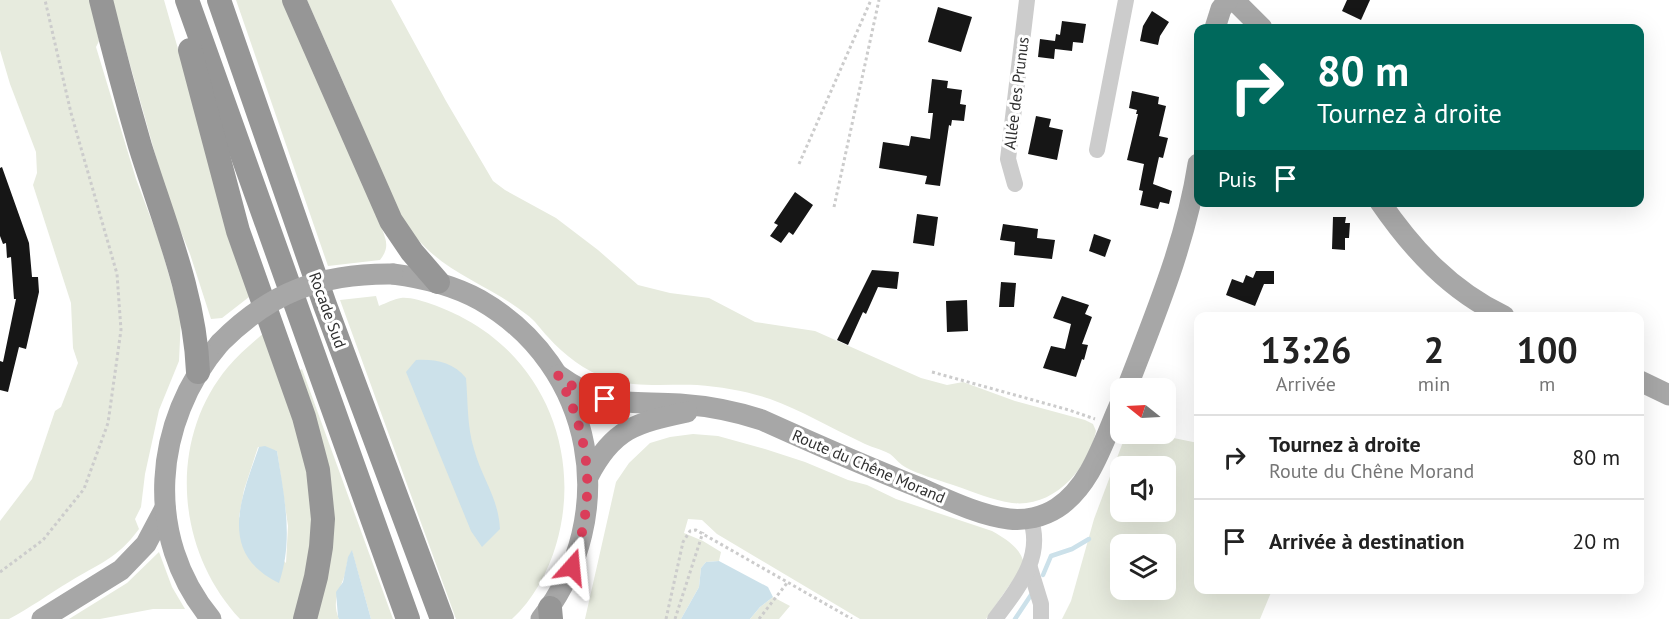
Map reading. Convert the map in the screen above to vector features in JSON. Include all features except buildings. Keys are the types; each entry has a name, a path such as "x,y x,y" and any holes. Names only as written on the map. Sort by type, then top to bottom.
{"highway":[{"path":"101,0 140,146 194,322 198,372"},
{"name":"Rocade Sud","path":"219,0 330,317 442,619"},
{"path":"294,0 391,221 412,252 438,282"},
{"path":"188,3 188,43 238,231 304,417 318,470 322,508 321,547 305,619"},
{"name":"Rocade Sud","path":"188,3 408,619"}],"main road":[{"path":"1216,24 1221,9 1228,0"},
{"path":"1234,0 1258,24"},
{"path":"1131,378 1174,262 1194,186"},
{"path":"1383,207 1396,225 1434,268 1473,299 1497,312"},
{"path":"211,619 182,572 171,540 165,508 165,467 179,408 198,372 220,343 256,311 298,289 344,276 393,274 438,282 479,300 506,318 531,340 558,375 572,404 582,434 588,477 588,500 580,545 572,567 547,615"},
{"name":"Route du Chêne Morand","path":"558,375 575,388 618,402 681,404 738,412 762,420 868,467 1006,519 1030,518 1056,509 1077,491 1089,472 1110,428"},
{"path":"1644,383 1669,394"},
{"name":"Route du Chêne Morand","path":"588,477 604,448 615,437 633,427 708,407"},
{"path":"42,619 121,570 146,544 165,508"}],"street":[{"name":"Allée des Prunus","path":"1015,184 1008,159 1027,0"},
{"path":"1097,150 1126,0"},
{"path":"995,619 1030,568 1034,549 1034,529 1030,518"},
{"path":"1030,568 1041,604 1041,619"}],"path":[{"path":"0,572 43,540 84,489 108,423 122,330 117,274 71,113 45,0"},
{"path":"799,164 871,0"},
{"path":"834,207 879,0"},
{"path":"932,372 1069,410 1110,426"},
{"path":"666,619 682,542 690,531 703,532 852,619"},
{"path":"675,619 703,532"},
{"path":"759,619 788,582"}],"shaded area":[{"path":"0,0 90,0 99,41 96,47 136,179 159,240 181,318 179,361 159,410 145,474 141,507 135,519 139,529 107,560 9,619 0,619 0,521 32,479 55,411 61,407 78,363 73,348 71,303 33,185 37,173 36,152 10,84 0,50"},
{"path":"112,0 164,0 249,297 222,318 211,319 190,254 168,200"},
{"path":"236,0 286,0 384,234 386,248 380,260 328,266"},
{"path":"307,0 391,0 493,181 556,218 638,285 670,293 709,298 755,322 815,331 921,378 947,385 963,382 1015,401 1085,420 1093,424 1096,431 1085,459 1067,483 1055,492 1027,503 1012,503 983,496 913,471 887,452 864,444 770,399 725,388 619,382 599,376 583,367 554,344 529,316 436,257 414,235 389,192"},
{"path":"376,296 379,306 401,298 415,299 433,305 465,319 494,338 517,361 537,387 551,416 560,447 564,479 563,512 549,565 527,603 512,619 456,619 340,300"},
{"path":"265,332 298,431 312,507 308,565 296,619 240,619 219,592 203,561 192,529 187,495 188,461 195,428 208,396 228,367","holes":["258,447 277,451 288,526 286,563 239,517 244,490"]},
{"path":"302,369 393,619 371,619 352,551 336,601 339,619 312,619 323,577 295,372"},
{"path":"693,434 718,436 765,449 867,485 896,499 992,531 1020,553 1024,564 986,619 860,619 717,534 702,520 688,519 684,533 721,552 719,561 706,562 701,568 699,587 681,619 585,619 616,482 629,463 650,443"},
{"path":"1176,438 1194,442 1194,594 1270,594 1260,619 1062,619 1071,601 1094,519 1110,476 1110,522 1176,522 1176,456 1118,456 1122,444 1176,444"},
{"path":"159,552 172,587 185,609 153,609 100,619 69,619 127,583"},
{"path":"773,597 790,606 779,619 750,619 760,607"}],"water":[{"path":"416,360 430,360 449,365 466,378 472,441 499,517 500,529 482,547 471,531 406,372"},
{"path":"265,446 277,451 285,501 286,550 279,583 260,571 247,556 241,540 239,523 246,486 259,447"},
{"path":"352,550 371,619 339,619 338,617 336,592 343,582 348,557"},
{"path":"719,561 768,587 773,597 750,619 681,619 699,587 701,568 706,562"}],"waterway":[{"path":"1043,575 1051,556 1072,549 1089,539"},
{"path":"1015,619 1031,595"}],"route":[{"path":"572,567 585,523 588,477 582,434 568,394 558,375 575,388 605,399"}]}
